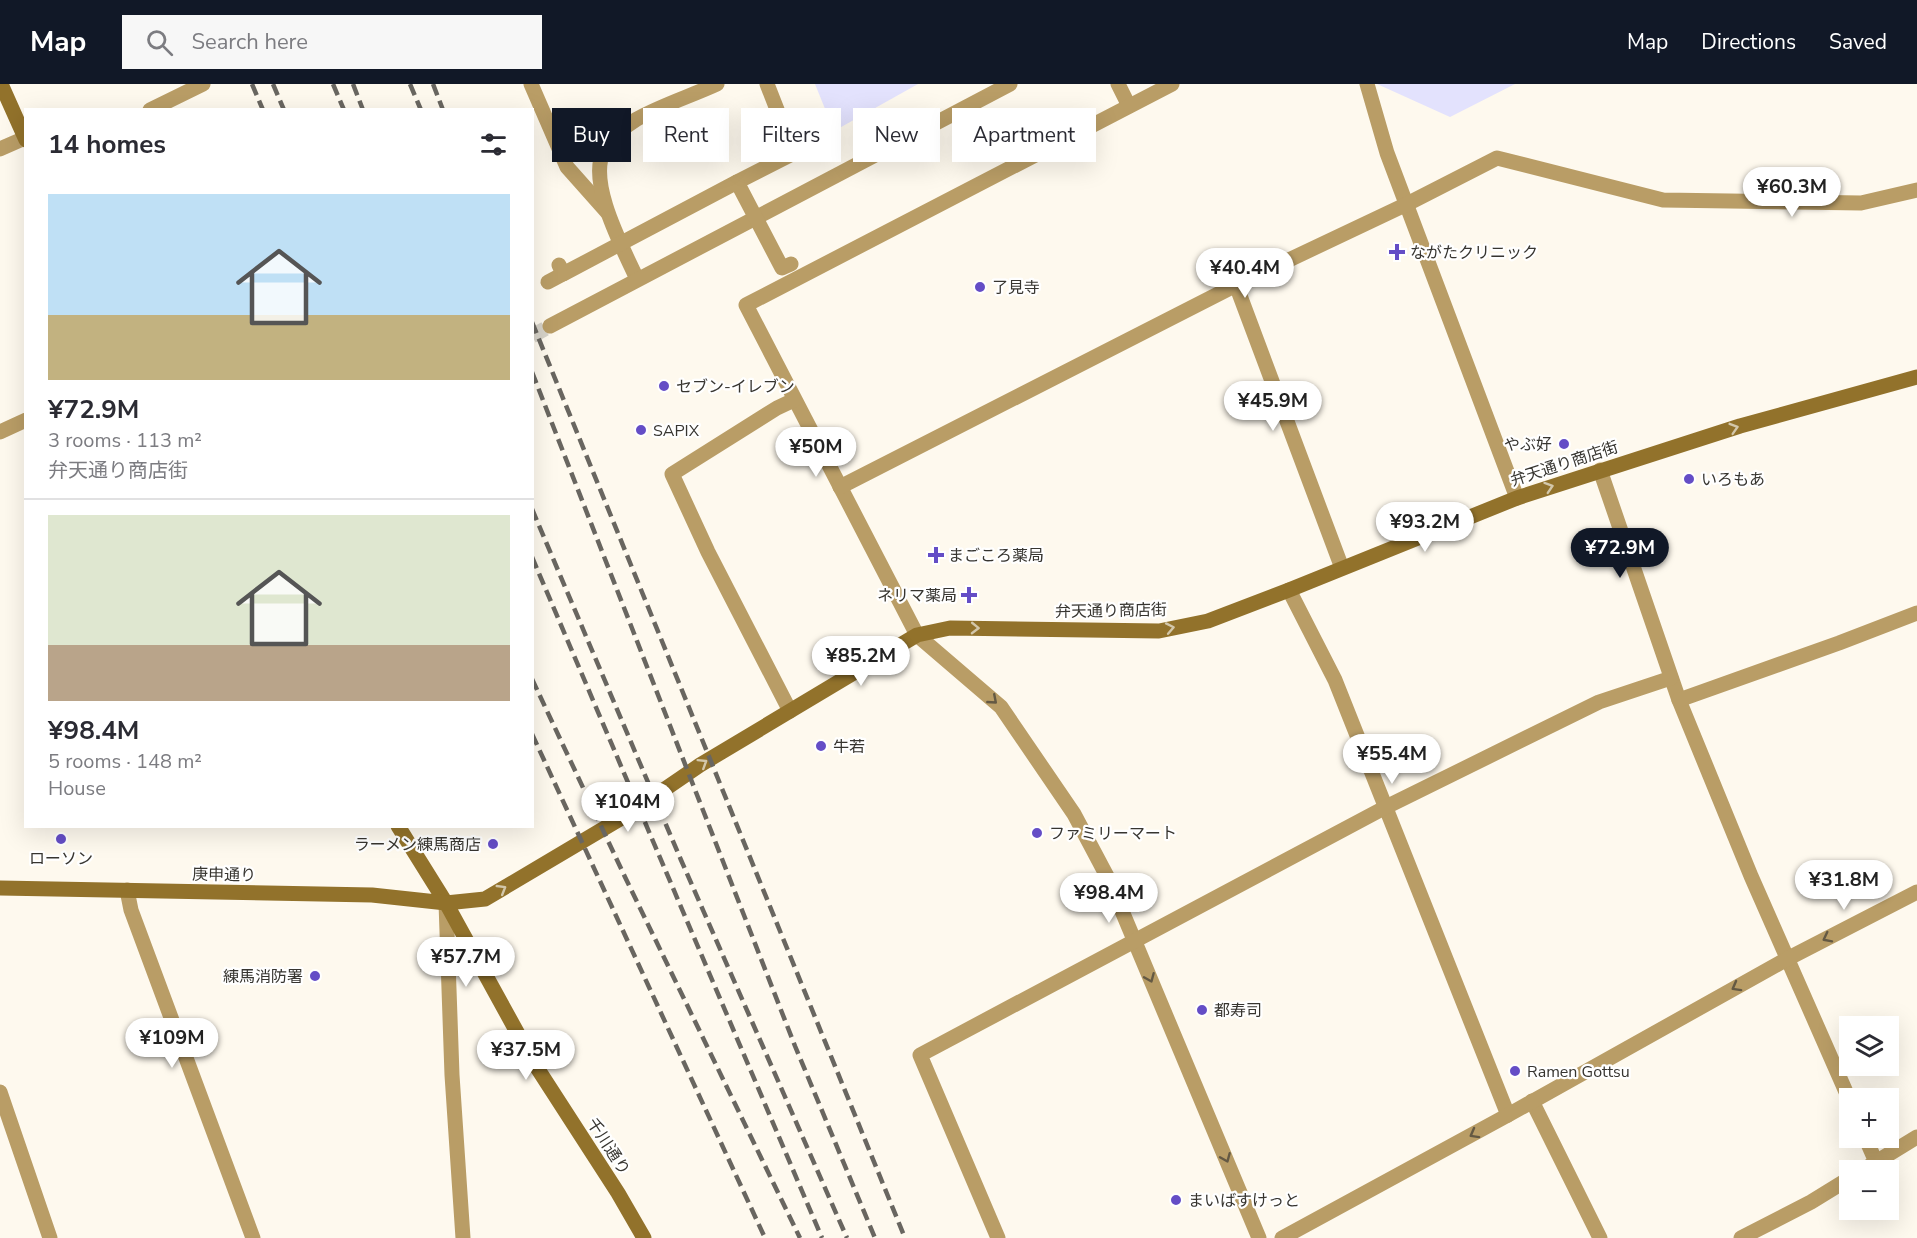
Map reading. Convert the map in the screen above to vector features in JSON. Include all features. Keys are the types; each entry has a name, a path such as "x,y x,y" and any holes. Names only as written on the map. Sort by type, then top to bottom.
{"main road":[{"path":"1,84 24,137"},
{"name":"弁天通り商店街","path":"446,903 485,899 630,813 700,765 917,635 950,628 1159,631 1208,621 1517,498 1740,426 1917,377"},
{"name":"千川通り","path":"399,828 446,903 534,1063 618,1193 644,1238"},
{"name":"庚申通り","path":"0,888 372,895 446,903"}],"street":[{"path":"154,108 203,84"},
{"path":"531,84 567,167 607,212"},
{"path":"637,279 607,212 600,173 603,150 615,135 638,119 717,84"},
{"path":"548,282 561,270 794,153 767,84"},
{"path":"550,326 1010,84"},
{"path":"1118,84 1129,106"},
{"path":"1172,84 746,305 917,635 1001,707 1074,814 1109,880 1259,1238"},
{"path":"1367,84 1388,153 1517,498"},
{"path":"0,149 24,139"},
{"path":"840,487 1236,285 1407,204 1497,158 1663,200 1862,203 1917,190"},
{"path":"737,182 782,268 791,264"},
{"path":"1236,285 1342,568"},
{"path":"790,711 708,552 672,474 794,400"},
{"path":"0,432 24,421"},
{"path":"1600,470 1679,699 1751,876 1844,1088"},
{"path":"1289,590 1335,680 1508,1115"},
{"path":"1679,699 1917,613"},
{"path":"998,1238 920,1055 1386,807 1599,702 1671,678"},
{"path":"127,890 131,910 254,1238"},
{"path":"1282,1238 1787,959 1917,892"},
{"path":"446,903 452,1075 463,1238"},
{"path":"0,1092 50,1238"},
{"path":"1532,1101 1600,1238"},
{"path":"1880,1160 1917,1137"},
{"path":"1741,1238 1839,1185"}],"shaded area":[{"path":"815,84 918,84 875,108 853,108 853,120 841,127 841,108 825,108"},
{"path":"1377,84 1515,84 1450,117"}],"tunnel":[{"path":"534,335 550,326"}],"railway":[{"path":"252,84 262,108"},
{"path":"273,84 283,108"},
{"path":"333,84 343,108"},
{"path":"353,84 362,108"},
{"path":"410,84 420,108"},
{"path":"433,84 442,108"},
{"path":"534,327 905,1238"},
{"path":"534,377 795,1046 875,1238"},
{"path":"534,514 681,860 847,1238"},
{"path":"534,562 822,1238"},
{"path":"534,683 800,1238"},
{"path":"534,738 765,1238"}],"place":[{"name":"ながたクリニック","path":"1397,252"},
{"name":"了見寺","path":"980,287"},
{"name":"セブン-イレブン","path":"664,386"},
{"name":"SAPIX","path":"641,430"},
{"name":"やぶ好","path":"1564,444"},
{"name":"いろもあ","path":"1689,479"},
{"name":"まごころ薬局","path":"936,555"},
{"name":"ネリマ薬局","path":"969,595"},
{"name":"牛若","path":"821,746"},
{"name":"ファミリーマート","path":"1037,833"},
{"name":"ローソン","path":"61,839"},
{"name":"ラーメン練馬商店","path":"493,844"},
{"name":"練馬消防署","path":"315,976"},
{"name":"都寿司","path":"1202,1010"},
{"name":"Ramen Gottsu","path":"1515,1071"},
{"name":"まいばすけっと","path":"1176,1200"}]}
